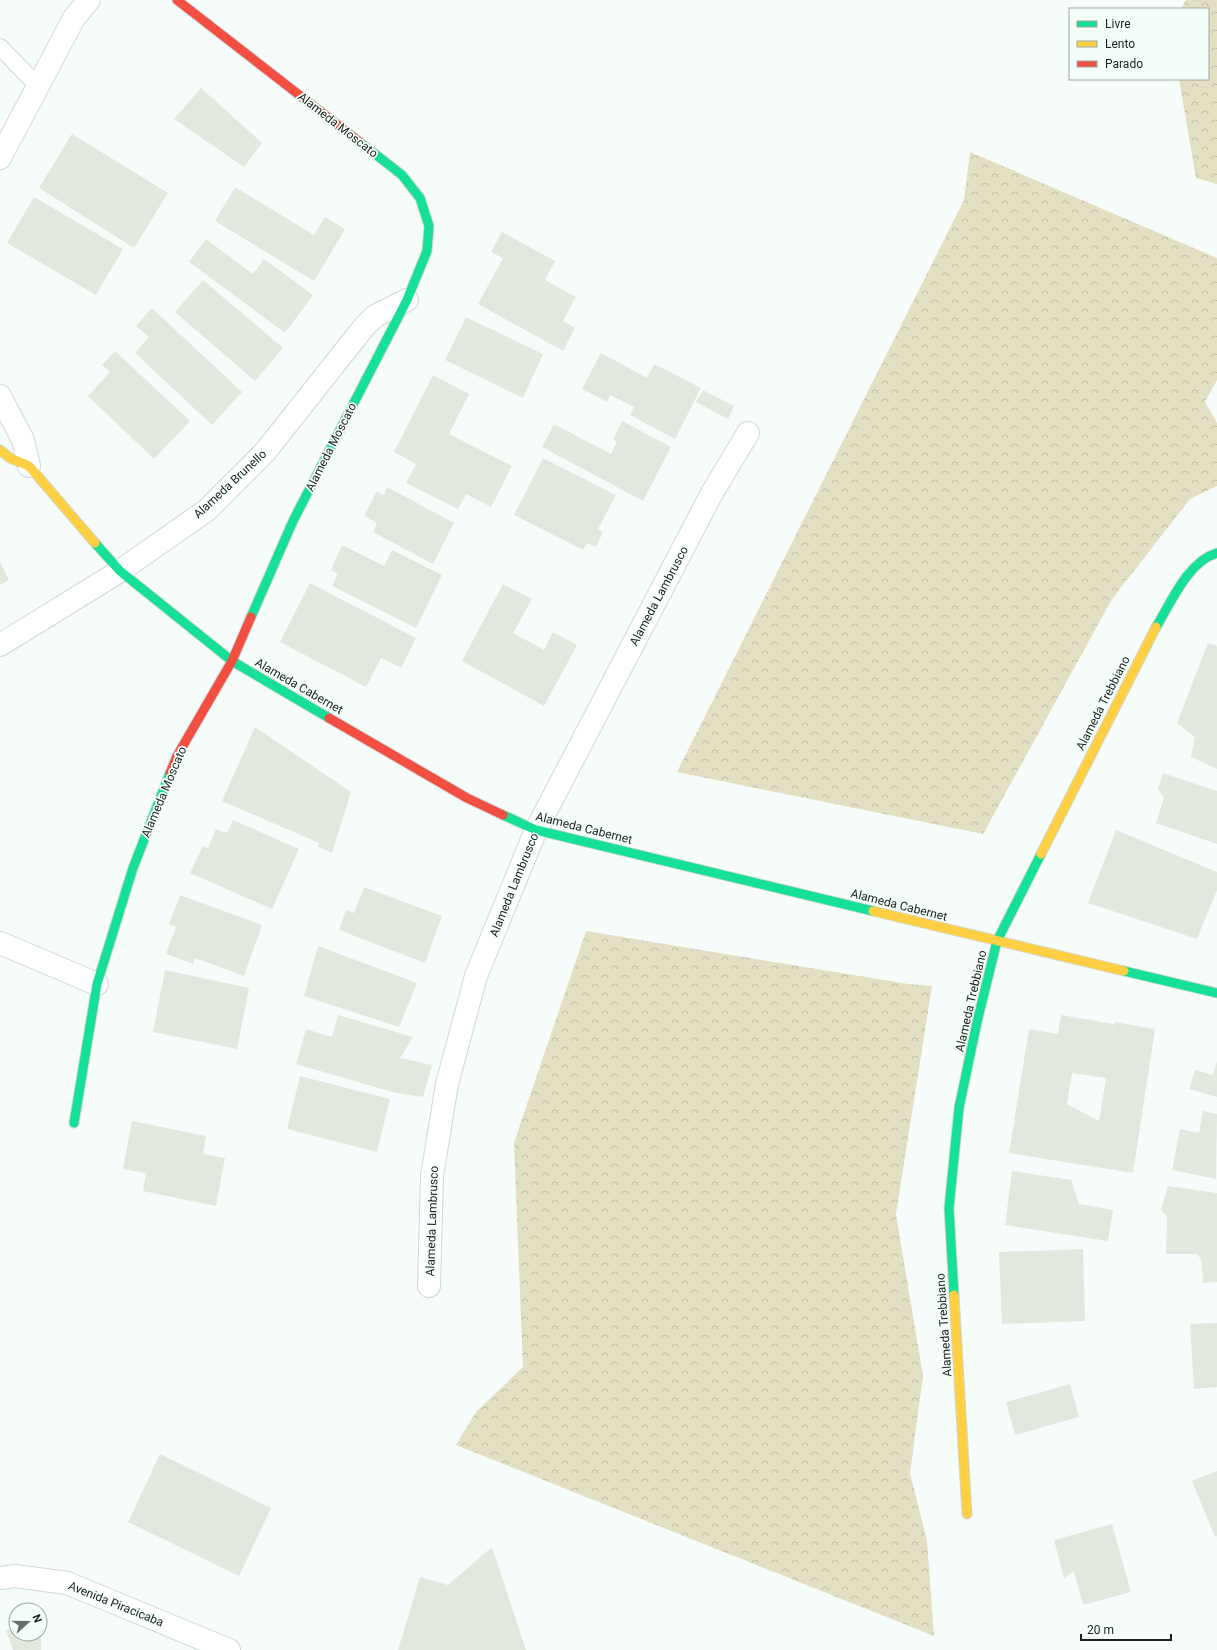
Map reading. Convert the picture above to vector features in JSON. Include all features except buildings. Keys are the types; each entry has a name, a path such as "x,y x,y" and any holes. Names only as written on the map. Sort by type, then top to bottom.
{"street":[{"path":"0,158 74,18 89,0"},
{"name":"Alameda Moscato","path":"74,1123 97,984 133,868 177,756 232,661 293,521 407,300 427,251 429,226 420,198 402,175 177,0"},
{"name":"Alameda Brunello","path":"0,645 120,570 207,510 265,452 364,327 375,316 407,300"},
{"path":"0,396 23,440 29,466"},
{"name":"Alameda Lambrusco","path":"429,1286 432,1176 447,1084 476,976 536,830 712,493 748,433"},
{"path":"0,450 10,458 29,466"},
{"name":"Alameda Cabernet","path":"29,466 120,570 232,661 467,798 536,830 1217,993"},
{"name":"Alameda Trebbiano","path":"967,1514 949,1208 959,1108 977,1022 997,941 1153,632 1189,572 1210,555 1217,553"},
{"path":"0,943 97,984"},
{"name":"Avenida Piracicaba","path":"0,1578 15,1576 67,1583 229,1650"}],"lane":[{"path":"0,47 38,86"}],"green space":[{"path":"1186,0 1217,0 1217,184 1196,178 1179,80 1209,80 1209,8 1182,8"},
{"path":"970,152 1217,258 1217,380 1205,402 1217,423 1217,486 1190,499 1112,599 983,834 677,772 964,200"},
{"path":"586,931 908,984 932,986 896,1214 923,1376 910,1473 927,1541 934,1636 456,1445 476,1412 523,1367 514,1143"}],"traffic: fast":[{"path":"251,617 293,521 407,300 427,251 429,226 420,198 402,175 361,143"},
{"path":"95,543 120,571 232,661 329,718"},
{"path":"1156,627 1174,595 1189,574 1207,557 1217,553"},
{"path":"74,1123 97,984 133,868 170,773"},
{"path":"503,815 536,830 873,911"},
{"path":"954,1295 949,1208 959,1108 977,1022 997,941 1041,854"},
{"path":"1124,971 1217,993"}],"traffic: slow":[{"path":"0,450 10,458 29,466 95,543"},
{"path":"1041,854 1156,627"},
{"path":"873,911 1124,971"},
{"path":"954,1295 967,1514"}],"traffic: jam":[{"path":"177,0 361,143"},
{"path":"170,773 177,756 232,661 251,617"},
{"path":"329,718 467,798 503,815"}]}
